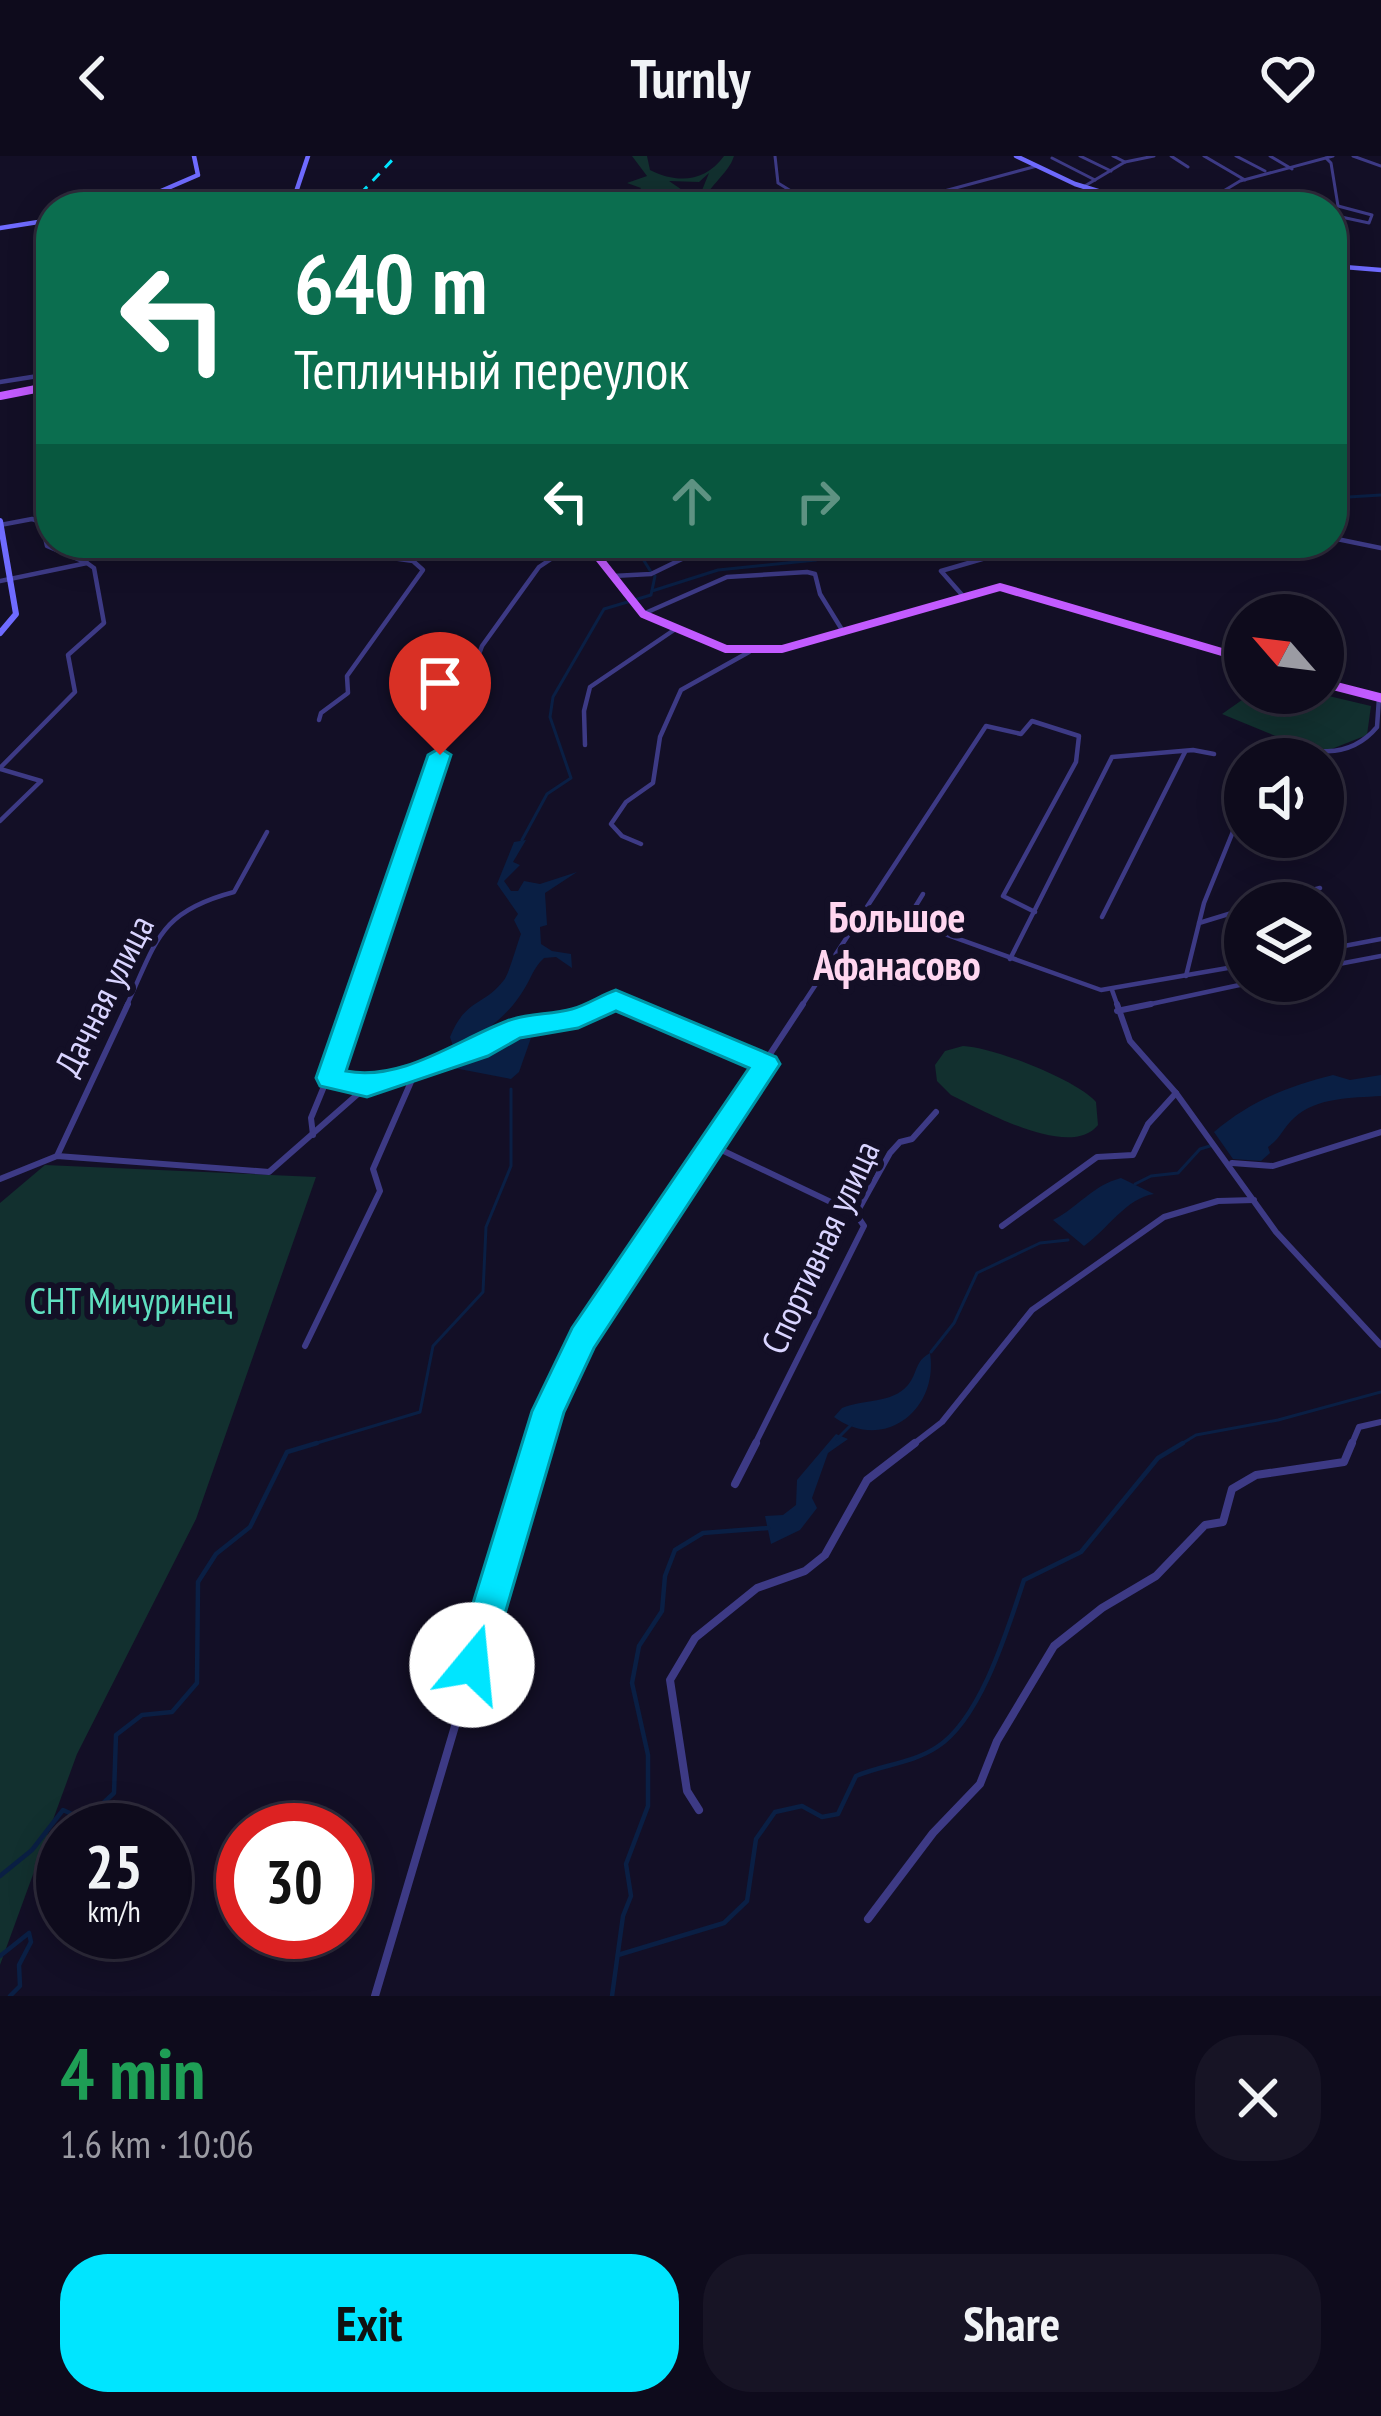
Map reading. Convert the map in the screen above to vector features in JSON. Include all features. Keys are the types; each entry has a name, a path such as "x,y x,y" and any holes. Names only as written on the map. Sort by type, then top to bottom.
{"main road":[{"path":"0,390 36,383"},
{"path":"599,558 635,606 674,630 749,652 782,650 989,588 1012,588 1224,653"},
{"path":"1344,689 1380,698"}],"street":[{"path":"158,192 199,174 194,156"},
{"path":"295,192 306,156"},
{"path":"775,156 778,183 793,192"},
{"path":"1016,156 1098,192"},
{"path":"1080,156 1111,171"},
{"path":"1113,156 1125,162"},
{"path":"1083,187 1125,162 1154,156"},
{"path":"1171,156 1187,167"},
{"path":"1204,156 1245,180"},
{"path":"1236,156 1268,173"},
{"path":"1303,156 1312,162"},
{"path":"1353,156 1381,166"},
{"path":"1216,192 1329,157 1335,192"},
{"path":"1052,158 1095,180"},
{"path":"1272,158 1293,170"},
{"path":"941,192 1037,166"},
{"path":"1347,208 1372,215 1369,223 1347,218"},
{"path":"0,228 36,222"},
{"path":"1347,267 1381,270"},
{"path":"0,390 36,383"},
{"path":"0,633 16,614 0,523 36,520"},
{"path":"1347,541 1381,548"},
{"path":"0,820 40,782 0,769 70,701 75,692 68,655 104,623 94,568 75,558"},
{"path":"319,720 348,693 347,676 423,570 413,561 392,558"},
{"path":"314,1135 311,1118 330,1078 452,719 482,646 539,567 552,558"},
{"path":"613,576 651,574 684,558"},
{"path":"963,596 941,571 986,558"},
{"path":"0,581 87,563"},
{"path":"635,606 727,577 807,572 815,574 820,594 844,633"},
{"path":"585,745 584,711 590,687 674,630"},
{"path":"641,844 622,836 611,824 626,802 653,783 660,737 678,694 749,652"},
{"path":"1344,749 1358,744 1377,727 1380,698"},
{"path":"375,1996 548,1411 583,1338 986,726 1021,734 1031,721 1079,736 1079,749 1004,896 1035,912"},
{"path":"1102,917 1185,752"},
{"path":"1010,959 1112,757 1214,754"},
{"name":"Дачная улица","path":"57,1156 165,924 199,901 234,892 267,832"},
{"path":"1186,976 1199,923 1224,857"},
{"path":"907,920 923,894"},
{"path":"872,901 889,914 1088,988 1112,990 1224,968"},
{"path":"862,918 889,914"},
{"path":"1199,923 1224,915"},
{"path":"1344,946 1381,939"},
{"path":"1344,964 1381,956"},
{"path":"1117,1011 1224,988"},
{"path":"1112,990 1130,1041 1229,1162 1306,1267 1381,1346"},
{"path":"330,1078 367,1086 404,1076 514,1029 578,1018 616,1000 767,1064"},
{"path":"305,1346 380,1191 373,1169 416,1072"},
{"path":"404,1076 412,1085"},
{"path":"0,1179 57,1156 269,1172 367,1086"},
{"path":"1003,1226 1097,1157 1133,1155 1148,1124 1176,1094"},
{"name":"Спортивная улица","path":"735,1484 864,1226 856,1214 890,1153 937,1112"},
{"path":"1229,1162 1273,1166 1381,1132"},
{"path":"711,1145 856,1214"},
{"path":"699,1810 687,1792 670,1680 694,1638 757,1588 805,1571 825,1556 868,1480 942,1422 1031,1310 1164,1217 1218,1201 1254,1200"},
{"path":"868,1919 933,1834 980,1784 997,1741 1054,1646 1102,1608 1156,1576 1205,1525 1223,1522 1232,1489 1256,1475 1344,1462 1359,1427 1381,1422"}],"green space":[{"path":"632,156 647,156 650,170 681,179 700,176 724,156 734,156 709,192 701,192 709,173 699,182 669,181 685,192 638,192 641,188 627,183 647,176"},
{"path":"1344,700 1371,706 1367,735 1344,744 1344,738 1280,738 1222,714 1344,714"},
{"path":"963,1046 1013,1058 1071,1084 1096,1102 1098,1125 1085,1134 1048,1135 951,1095 937,1081 935,1065 945,1051"},
{"name":"СНТ Мичуринец","path":"45,1165 316,1177 196,1519 77,1754 59,1803 36,1803 36,1866 0,1965 0,1203"}],"water":[{"path":"526,840 513,862 520,865 504,881 511,891 518,891 524,881 540,884 577,872 545,893 547,925 540,927 541,944 571,954 572,968 556,957 544,958 501,1017 453,1046 450,1037 462,1015 496,989 511,965 521,934 514,920 518,914 497,884 514,842"},
{"path":"531,1038 519,1072 511,1079 454,1068 509,1042"},
{"path":"1333,1075 1350,1080 1381,1075 1381,1096 1335,1100 1303,1111 1268,1147 1270,1153 1261,1161 1233,1159 1214,1132 1270,1096"},
{"path":"1121,1178 1154,1194 1126,1208 1084,1246 1053,1220 1101,1186"},
{"path":"930,1353 926,1392 904,1420 871,1430 834,1417 842,1408 901,1391"},
{"path":"836,1434 848,1439 828,1453 812,1498 817,1508 800,1530 771,1544 765,1516 783,1515 796,1505 797,1480"}],"waterway":[{"path":"1347,497 1381,495"},
{"path":"644,558 651,572"},
{"path":"652,591 718,570 817,558"},
{"path":"522,840 547,794 571,778 550,717 553,697 604,609 651,595 655,576"},
{"path":"307,1446 420,1412 433,1346 483,1292 486,1227 511,1166 511,1089"},
{"path":"1135,1184 1151,1176 1178,1173 1200,1149 1210,1146"},
{"path":"931,1352 954,1323 977,1273 1040,1243 1068,1240"},
{"path":"1178,1446 1196,1435 1278,1420 1381,1392"},
{"path":"837,1439 852,1424"},
{"path":"307,1446 317,1443"},
{"path":"1178,1446 1183,1443"},
{"path":"0,1876 32,1850 63,1810 85,1820 114,1793 116,1735 142,1715 172,1712 197,1683 198,1582 216,1554 250,1527 287,1452 307,1446"},
{"path":"618,1955 724,1923 747,1901 756,1839 775,1812 802,1806 822,1817 838,1814 856,1776 918,1757 953,1734 980,1695 1024,1580 1081,1552 1158,1458 1178,1446"},
{"path":"612,1996 623,1916 631,1896 626,1864 648,1806 648,1755 632,1683 639,1646 662,1611 665,1576 675,1550 703,1533 768,1528"},
{"path":"0,1956 29,1933 31,1942 19,1965 20,1986 10,1996"}],"railway":[{"path":"362,192 396,156"}],"district":[{"name":"Большое Афанасово","path":"897,941"}],"route":[{"path":"440,755 374,961 330,1078 367,1086 404,1076 514,1029 578,1018 612,1000 767,1064 583,1338 548,1411 472,1665"}]}
